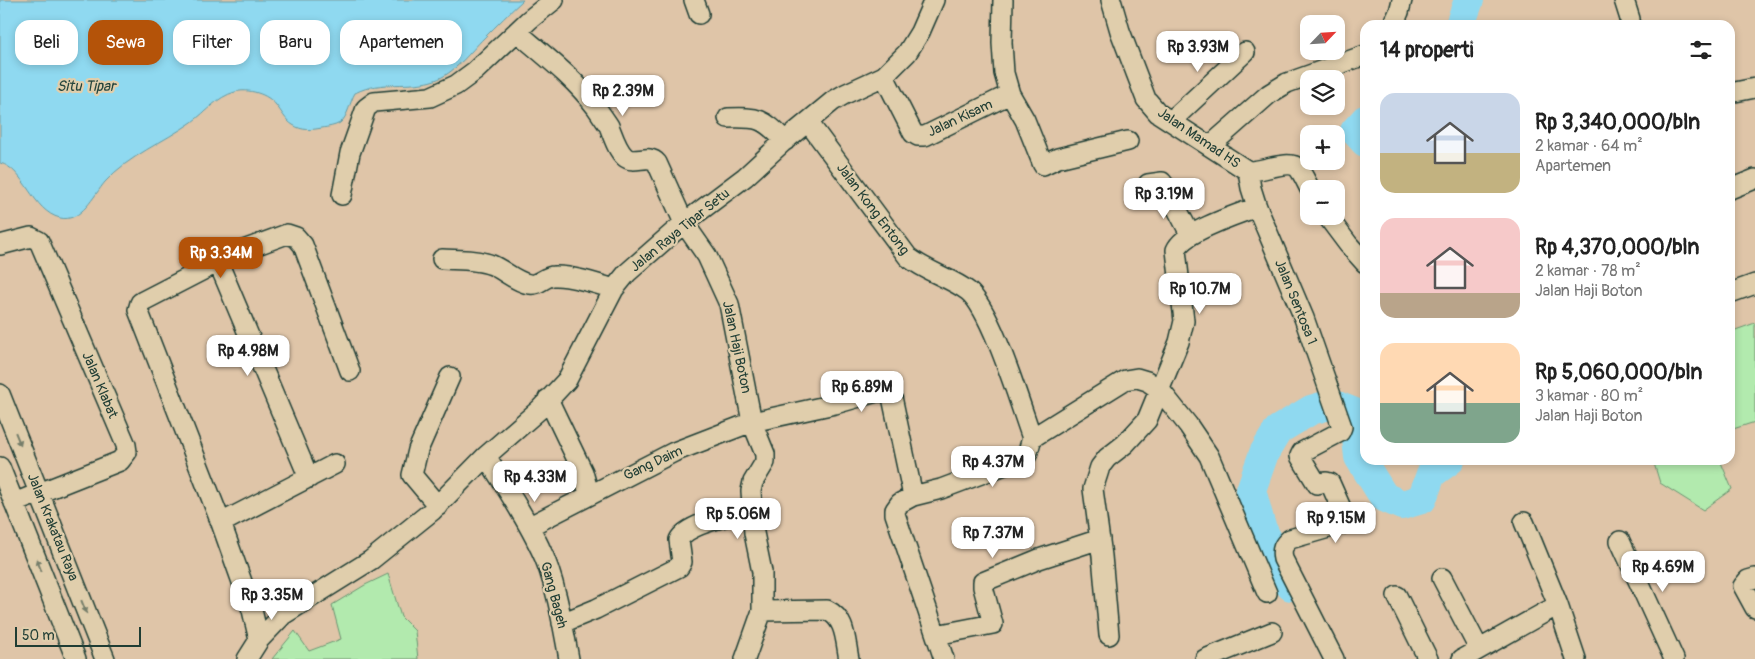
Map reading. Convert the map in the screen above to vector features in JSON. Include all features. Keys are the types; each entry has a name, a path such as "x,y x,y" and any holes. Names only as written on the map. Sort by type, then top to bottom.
{"street":[{"path":"342,195 350,153 369,104 430,97 443,92 475,71 554,0"},
{"name":"Jalan Raya Tipar Setu","path":"247,659 260,640 283,615 371,560 438,506 486,456 540,409 567,380 614,289 640,261 684,223 745,177 785,140 828,105 845,94 884,76 907,53 920,32 934,0"},
{"path":"1003,0 1002,43 1004,73 1010,94 1025,120 1043,165 1058,158 1128,141"},
{"name":"Jalan Mamad HS","path":"1111,0 1120,31 1146,99 1158,113 1248,171 1284,165 1294,166 1298,168 1305,180"},
{"path":"1395,20 1402,0"},
{"path":"1624,0 1630,20"},
{"name":"Jalan Haji Boton","path":"517,32 557,66 590,99 608,125 624,156 629,159 654,159 661,169 684,223 707,256 729,304 752,422 765,454 765,462 751,490 754,533 762,572 762,611 746,659"},
{"path":"1171,121 1245,52"},
{"path":"1210,146 1268,94 1282,85 1360,57"},
{"name":"Jalan Kisam","path":"884,76 914,133 918,136 925,136 1010,94"},
{"path":"1735,92 1755,88"},
{"path":"728,118 751,117 764,121 785,140"},
{"name":"Jalan Kong Entong","path":"808,122 908,257 920,266 968,291 978,302 999,347 1032,438"},
{"name":"Jalan Sentosa 1","path":"1248,171 1257,207 1304,318 1342,427 1340,432 1302,452 1300,456 1316,484 1330,483 1346,523 1290,540 1282,550 1283,558 1334,659"},
{"path":"1735,188 1755,179"},
{"path":"1148,184 1162,182 1190,234"},
{"path":"1109,635 1093,488 1095,478 1106,458 1125,444 1148,420 1183,329 1184,321 1176,250 1178,244 1190,234 1257,207"},
{"path":"1334,225 1360,257"},
{"path":"260,640 252,610 221,523 138,310 140,304 238,252 287,234 296,236 303,245 350,371"},
{"name":"Jalan Klabat","path":"0,245 31,237 39,241 126,445 127,452 120,460 14,503"},
{"path":"442,258 492,265 524,283 532,285 555,275 614,289"},
{"path":"218,262 310,478"},
{"path":"1735,291 1755,284"},
{"path":"438,506 412,475 418,450 450,376"},
{"path":"944,659 895,510 900,503 913,496 941,489 1022,459 1027,455 1032,438 1125,380 1137,378 1147,381 1160,390 1188,425 1209,456 1267,593"},
{"path":"752,422 885,390 893,401 913,496"},
{"name":"Jalan Krakatau Raya","path":"0,394 105,659"},
{"path":"548,399 583,472 589,494"},
{"name":"Gang Daim","path":"530,526 674,452 752,422"},
{"name":"Gang Bageh","path":"486,456 530,526 548,568 562,624 568,659"},
{"path":"221,523 335,464"},
{"name":"Jalan Krakatau Raya","path":"2,476 76,659"},
{"path":"562,624 679,567 682,562 679,540 684,532 694,527 752,510"},
{"path":"1524,522 1558,605 1576,659"},
{"path":"936,635 993,624 983,582 1039,559 1100,539"},
{"path":"1620,541 1674,659"},
{"path":"1442,578 1479,649"},
{"path":"1755,578 1748,580 1743,586 1755,608"},
{"path":"1397,596 1428,659"},
{"path":"1462,659 1558,605"},
{"path":"762,611 826,610 832,612 844,629 848,659"},
{"path":"1206,659 1272,632"}],"green space":[{"path":"1755,323 1755,422 1735,428 1735,330"},
{"path":"1655,465 1722,465 1732,489 1703,510 1660,483"},
{"path":"388,574 401,617 415,631 418,659 272,659 295,631 309,651 341,639 332,605 365,585"}],"water":[{"name":"Situ Tipar","path":"0,0 523,0 462,61 462,20 340,20 340,65 458,65 442,77 425,83 376,86 355,93 345,117 340,123 318,129 310,130 296,127 290,123 272,101 263,95 252,91 240,91 229,94 217,101 192,122 124,164 105,182 81,212 68,218 60,218 50,214 35,199 16,173 0,163"}],"waterway":[{"path":"1462,20 1469,0"},
{"path":"1360,126 1355,131 1360,136"},
{"path":"1291,586 1261,527 1251,490 1264,453 1278,430 1311,410 1332,404 1357,414 1360,420"},
{"path":"1360,430 1357,439 1360,459"},
{"path":"1364,465 1384,497 1402,505 1422,499 1431,474 1443,465"}]}
